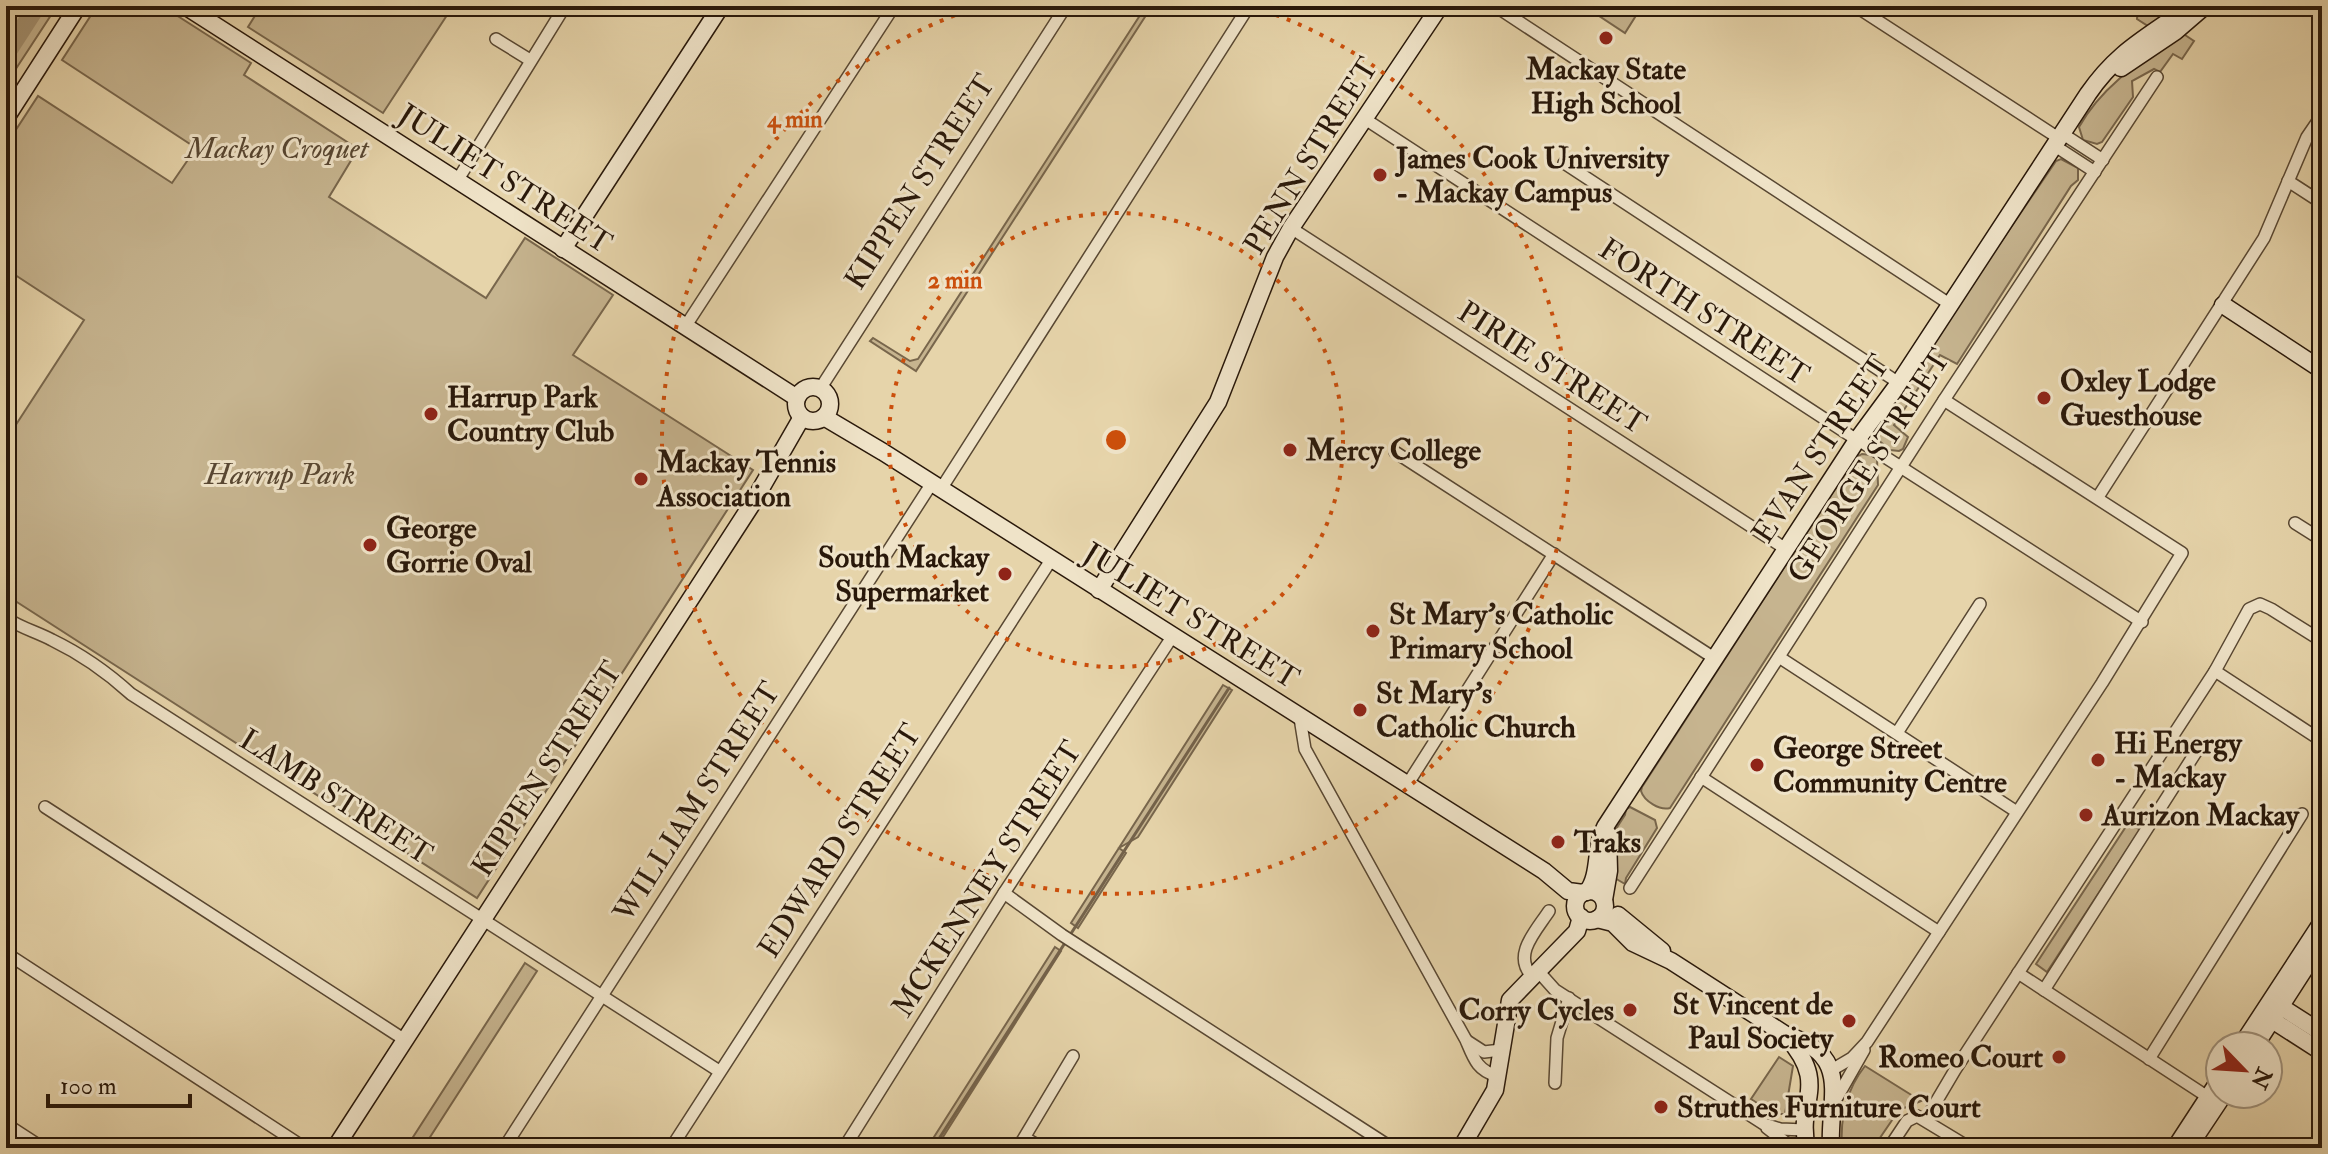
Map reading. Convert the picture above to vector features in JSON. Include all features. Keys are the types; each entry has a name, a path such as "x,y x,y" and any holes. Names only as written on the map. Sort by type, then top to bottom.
{"street":[{"path":"6,118 78,6"},
{"name":"JULIET STREET","path":"185,6 797,398"},
{"path":"457,181 565,6"},
{"path":"563,249 721,6"},
{"path":"685,327 894,6"},
{"name":"KIPPEN STREET","path":"820,389 1066,6"},
{"name":"WILLIAM STREET","path":"504,1148 1249,6"},
{"name":"PENN STREET","path":"1099,590 1218,402 1275,257 1291,228 1440,6"},
{"path":"1495,6 1951,305"},
{"path":"1855,6 2060,139 2103,160"},
{"path":"2141,46 2190,6"},
{"path":"2141,46 2176,31 2205,6"},
{"path":"496,39 530,60"},
{"name":"EVAN STREET","path":"1585,892 1593,882 1598,842 1612,817 1857,439 1899,383 2078,112 2141,46"},
{"name":"GEORGE STREET","path":"1630,888 1944,400 2157,77"},
{"path":"2098,497 2264,238 2307,137 2322,115"},
{"name":"FORTH STREET","path":"1365,119 2142,622"},
{"path":"2060,139 2095,172"},
{"path":"1564,163 1899,383"},
{"path":"2288,181 2322,203"},
{"name":"PIRIE STREET","path":"1291,228 1786,549"},
{"path":"2223,305 2322,370"},
{"path":"809,387 820,389 829,402 824,417 810,421 802,417 796,408 797,398 809,387"},
{"path":"1806,1125 1820,1082 1867,1042 2142,622 2182,553 1944,400"},
{"name":"KIPPEN STREET","path":"335,1148 752,504 802,417"},
{"name":"JULIET STREET","path":"824,417 1407,785 1568,891 1585,892"},
{"path":"1395,452 1714,658"},
{"path":"2295,523 2322,540"},
{"path":"1407,785 1554,554"},
{"name":"EDWARD STREET","path":"671,1148 1051,560"},
{"path":"1897,733 1980,604"},
{"path":"1922,1118 2215,671 2249,609 2260,604 2322,641"},
{"name":"LAMB STREET","path":"6,618 55,641 111,676 131,694 719,1071"},
{"name":"MCKENNEY STREET","path":"844,1148 1004,893 1172,637"},
{"path":"1779,657 2017,812"},
{"path":"2215,671 2322,741"},
{"path":"1300,718 1303,746 1478,1067 1497,1076"},
{"path":"1311,760 1310,747 1323,732"},
{"path":"2044,990 2196,752"},
{"path":"1701,777 1939,932"},
{"path":"45,807 405,1040"},
{"path":"2149,1059 2302,814"},
{"name":"EVAN STREET","path":"1604,900 1609,871 1606,844 1612,817"},
{"name":"JULIET STREET","path":"1528,863 1588,918 1613,923 1633,943 1671,961 1786,1035 1813,1048 1830,1071"},
{"path":"1461,1148 1490,1103 1510,1000 1540,969 1574,946 1588,918 1604,912 1604,900 1596,892 1585,892 1576,903 1588,918"},
{"path":"1004,893 1074,943 1392,1148"},
{"name":"JULIET STREET","path":"1604,900 1671,961"},
{"path":"1549,911 1523,954 1524,965 1540,969 1555,990 1764,1124 1793,1148"},
{"path":"2263,1030 2322,922"},
{"path":"2255,1030 2322,942"},
{"path":"6,953 305,1148"},
{"path":"2018,973 2149,1059 2204,1091"},
{"path":"1555,1083 1558,1030 1566,996"},
{"path":"2272,1010 2295,1025 2322,1052"},
{"path":"2295,1025 2322,1033"},
{"name":"JULIET STREET","path":"1786,1035 1808,1071 1807,1148"},
{"path":"1466,1040 1484,1052 1501,1050"},
{"path":"1835,1103 1860,1061 1867,1042"},
{"path":"1043,1148 1021,1143 1073,1056"},
{"path":"1828,1148 1835,1103 1830,1071"},
{"path":"2175,1148 2206,1110"},
{"path":"2188,1148 2209,1110"},
{"path":"1889,1148 1907,1121 1922,1118 1970,1148"},
{"path":"6,1124 43,1148"},
{"path":"1764,1124 1780,1129 1806,1125"},
{"path":"1806,1125 1828,1148"}],"green space":[{"path":"6,6 57,6 6,84"},
{"name":"Harrup Park","path":"97,6 162,6 251,63 244,75 358,149 329,197 486,298 525,238 613,295 573,355 753,470 477,898 6,595 6,440 84,320 6,269 6,145 38,96 172,183 196,148 62,60"},
{"path":"261,6 453,6 383,113 248,27"},
{"path":"1146,6 1152,6 916,371 870,341 873,338 910,361 918,359"},
{"path":"1584,6 1642,6 1625,33"},
{"path":"2138,6 2181,6 2148,26 2137,19"},
{"path":"2182,33 2194,41 2182,59 2173,54 2160,72 2154,69 2132,81 2133,97 2102,142 2097,144 2083,140 2079,127 2112,85"},
{"path":"2061,159 2078,168 2078,180 2071,186 1957,364 1940,355 1894,425 1908,437 1903,449 1890,450 1877,439 1879,421 2056,161"},
{"path":"1862,454 1877,459 1878,485 1670,808 1653,804 1643,795 1642,787 1855,458"},
{"path":"1223,685 1232,690 1138,837 1119,848 1126,853 1078,928 1071,923"},
{"path":"1630,807 1655,820 1657,828 1625,884 1613,877 1614,832"},
{"path":"2129,822 2140,830 2047,972 2036,964"},
{"path":"1055,947 1061,951 936,1148 927,1148"},
{"path":"525,963 537,971 423,1148 406,1148"},
{"path":"1779,1057 1793,1066 1785,1114 1774,1114 1751,1099"},
{"path":"1865,1066 1921,1101 1899,1110 1873,1148 1842,1148 1846,1105 1853,1085"}],"waterway":[{"path":"6,54 37,6"},
{"path":"933,1148 1229,688"}],"place":[{"name":"Mackay State High School","path":"1606,38"},
{"name":"James Cook University - Mackay Campus","path":"1380,175"},
{"name":"Oxley Lodge Guesthouse","path":"2044,398"},
{"name":"Harrup Park Country Club","path":"431,414"},
{"name":"Mercy College","path":"1290,450"},
{"name":"Mackay Tennis Association","path":"641,479"},
{"name":"George Gorrie Oval","path":"370,545"},
{"name":"South Mackay Supermarket","path":"1005,574"},
{"name":"St Mary's Catholic Primary School","path":"1373,631"},
{"name":"St Mary's Catholic Church","path":"1360,710"},
{"name":"Hi Energy - Mackay","path":"2098,760"},
{"name":"George Street Community Centre","path":"1757,765"},
{"name":"Aurizon Mackay","path":"2086,815"},
{"name":"Traks","path":"1558,842"},
{"name":"Corry Cycles","path":"1630,1010"},
{"name":"St Vincent de Paul Society","path":"1849,1021"},
{"name":"Romeo Court","path":"2059,1057"},
{"name":"Struthes Furniture Court","path":"1661,1107"}],"park label":[{"name":"Mackay Croquet","path":"277,148"}]}
